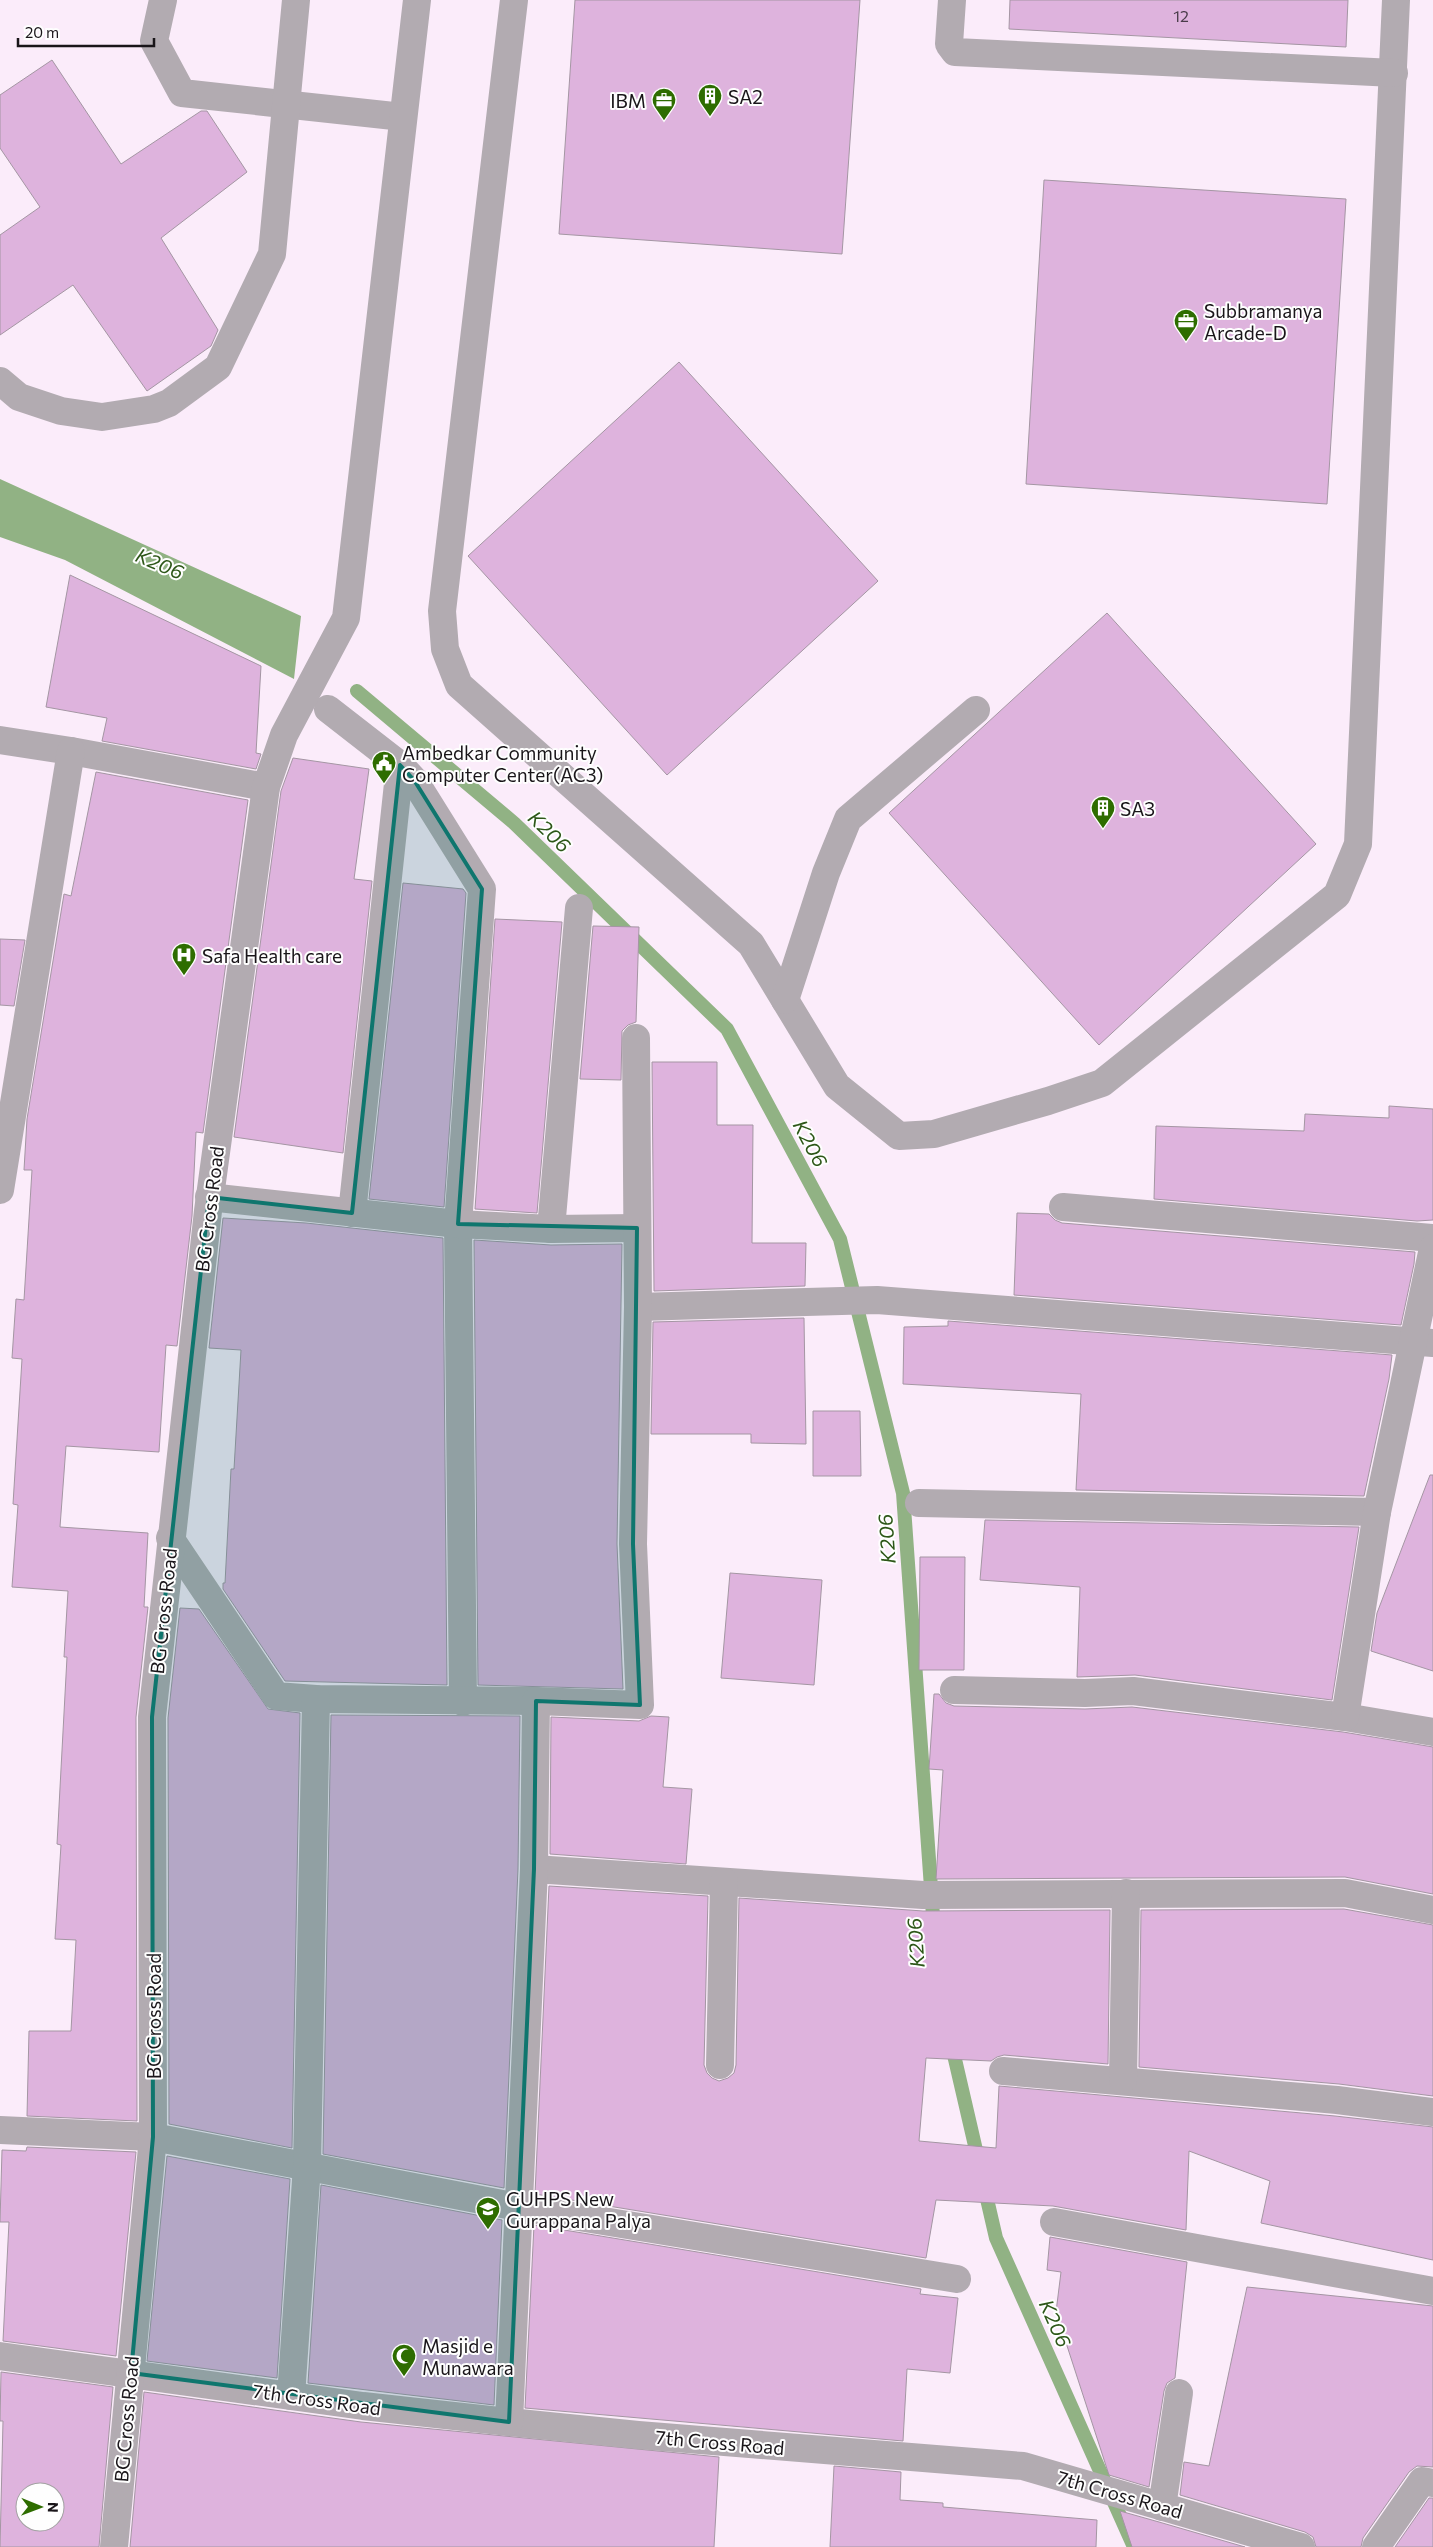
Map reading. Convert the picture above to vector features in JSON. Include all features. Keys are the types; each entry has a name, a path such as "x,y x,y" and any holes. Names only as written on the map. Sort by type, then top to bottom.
{"street":[{"path":"163,0 154,41 182,93 403,117"},
{"path":"0,380 8,390 27,400 60,411 102,416 154,408 169,403 213,373 228,349 272,254 296,0"},
{"name":"BG Cross Road","path":"114,2547 153,2137 152,1717 170,1538 209,1196 266,787 284,735 346,618 417,0"},
{"path":"514,0 442,610 445,649 459,685 751,944 837,1086 899,1136 934,1134 1048,1101 1102,1083 1337,895 1358,844 1396,0"},
{"path":"952,0 949,44 955,52 1394,73"},
{"path":"328,709 400,765 414,780 482,889 458,1224 463,1702"},
{"path":"785,1000 826,873 848,819 976,710"},
{"path":"0,740 71,751 266,787"},
{"path":"0,1190 71,751"},
{"path":"352,1213 400,765"},
{"path":"551,1229 579,908"},
{"path":"170,1538 276,1696 316,1699 463,1702 536,1701 640,1705 633,1544 638,1306 636,1038"},
{"path":"209,1196 458,1224 551,1229 637,1228"},
{"path":"1063,1207 1433,1238"},
{"path":"1345,1717 1377,1512 1424,1342 1433,1248"},
{"path":"638,1306 878,1300 1424,1342"},
{"path":"919,1503 1377,1512"},
{"path":"954,1690 1085,1694 1133,1691 1345,1717 1433,1732"},
{"path":"291,2396 307,2166 316,1699"},
{"path":"509,2422 534,1869 536,1701"},
{"path":"534,1869 923,1895 1126,1893 1345,1894 1433,1910"},
{"path":"720,2066 724,1882"},
{"path":"1122,2080 1126,1893"},
{"path":"1003,2071 1337,2100 1433,2112"},
{"path":"0,2130 153,2137 518,2206 957,2279"},
{"path":"1054,2222 1433,2290"},
{"name":"7th Cross Road","path":"0,2356 291,2396 509,2422 648,2436 1023,2466 1301,2547"},
{"path":"1162,2507 1179,2393"},
{"path":"1376,2547 1422,2481 1433,2483"}],"highlighted area":[{"path":"400,765 414,780 482,889 458,1224 637,1228 633,1544 640,1705 536,1701 534,1869 509,2422 131,2373 153,2137 152,1717 209,1197 352,1213"}],"water":[{"path":"0,479 301,616 294,679 65,560 0,537"}],"building":[{"name":"SA2","path":"575,0 860,0 842,254 559,234"},
{"path":"1010,0 1348,0 1346,47 1009,29"},
{"path":"52,60 121,164 201,111 207,111 247,172 161,238 218,330 211,346 147,391 73,285 0,335 0,235 40,207 0,148 0,95"},
{"name":"Subbramanya Arcade-D","path":"1044,180 1346,199 1327,504 1026,484"},
{"path":"679,362 878,581 667,775 468,556"},
{"path":"70,575 261,666 256,753 261,754 256,769 102,741 107,718 46,707"},
{"name":"SA3","path":"1107,613 1316,844 1099,1045 889,813"},
{"path":"293,758 369,769 354,879 372,881 343,1153 234,1137 281,791"},
{"path":"96,772 248,800 203,1133 196,1132 192,1216 177,1346 166,1345 159,1452 66,1446 60,1527 148,1533 144,1607 148,1607 136,1717 137,2121 27,2116 29,2031 71,2031 76,1940 55,1939 61,1845 57,1844 67,1657 64,1657 68,1591 12,1587 18,1505 13,1504 22,1359 12,1358 16,1299 24,1300 32,1170 24,1170 27,1119 64,894 71,896"},
{"path":"403,883 463,889 466,893 444,1207 369,1199"},
{"path":"495,919 562,922 537,1213 475,1209"},
{"path":"593,926 639,927 636,1022 628,1025 622,1031 621,1080 580,1079"},
{"path":"0,939 25,940 14,1006 0,1005"},
{"path":"652,1062 717,1062 717,1125 753,1125 752,1243 806,1243 805,1286 654,1291"},
{"path":"1389,1106 1433,1109 1433,1220 1417,1221 1154,1199 1156,1126 1304,1131 1305,1114 1389,1118"},
{"path":"1017,1213 1049,1214 1055,1220 1062,1223 1415,1252 1414,1264 1401,1325 1014,1295"},
{"path":"223,1218 306,1223 443,1238 447,1685 285,1681 223,1589 223,1583 225,1583 231,1469 234,1469 241,1350 209,1348"},
{"path":"474,1240 551,1245 622,1244 617,1544 623,1689 478,1685"},
{"path":"804,1318 806,1444 751,1443 751,1434 651,1434 653,1322"},
{"path":"948,1321 1392,1355 1389,1379 1364,1496 1076,1490 1081,1394 903,1384 904,1327 948,1326"},
{"path":"813,1411 860,1411 861,1476 813,1476"},
{"path":"1430,1475 1433,1475 1433,1671 1371,1651 1377,1613"},
{"path":"985,1520 1359,1527 1332,1700 1135,1675 1077,1677 1080,1587 980,1580"},
{"path":"920,1557 965,1557 964,1670 919,1670"},
{"path":"730,1573 822,1580 814,1685 721,1678"},
{"path":"180,1608 199,1609 268,1709 300,1713 292,2148 169,2124 168,1718"},
{"path":"934,1694 939,1694 946,1703 954,1706 1085,1709 1132,1707 1343,1732 1433,1747 1433,1894 1345,1877 936,1879 943,1770 929,1769"},
{"path":"331,1715 520,1716 518,1869 504,2188 323,2154"},
{"path":"651,1716 669,1717 663,1787 692,1789 686,1864 550,1854 551,1717 639,1721"},
{"path":"549,1886 708,1896 704,2065 707,2073 719,2081 728,2078 734,2073 736,2065 739,1898 923,1911 1110,1910 1108,2064 1004,2055 991,2061 926,2058 919,2141 996,2148 999,2086 1335,2116 1433,2127 1433,2260 1261,2223 1270,2181 1189,2151 1186,2230 1053,2206 936,2200 926,2258 535,2194"},
{"path":"1344,1909 1433,1925 1433,2096 1339,2084 1139,2067 1141,1910"},
{"path":"27,2147 136,2152 116,2356 3,2341 9,2222 0,2222 2,2150 26,2151"},
{"path":"167,2156 290,2179 277,2378 147,2361"},
{"path":"321,2185 502,2220 494,2405 308,2383"},
{"path":"534,2225 921,2289 920,2294 958,2298 950,2373 907,2369 903,2441 525,2408"},
{"path":"1050,2237 1187,2262 1175,2378 1167,2383 1164,2391 1149,2487 1109,2475 1056,2312 1061,2272 1047,2270"},
{"path":"1247,2287 1433,2306 1433,2467 1417,2466 1409,2472 1363,2538 1361,2547 1316,2547 1313,2537 1305,2532 1180,2495 1184,2462 1209,2466"},
{"path":"1,2372 113,2387 99,2547 0,2547 3,2421 0,2421"},
{"path":"144,2392 361,2422 719,2457 714,2547 130,2547"},
{"path":"834,2466 901,2472 900,2500 943,2503 943,2507 1097,2520 1096,2547 830,2547"},
{"path":"1429,2498 1433,2498 1433,2547 1395,2547"},
{"path":"1120,2511 1159,2522 1245,2547 1132,2547"}],"waterway":[{"name":"K206","path":"357,691 514,823 727,1029 840,1239 903,1493 934,1930"},
{"name":"K206","path":"951,2042 979,2163"},
{"name":"K206","path":"984,2186 996,2238 1134,2547"}],"place":[{"name":"SA2","path":"710,117"},
{"name":"IBM","path":"664,121"},
{"name":"Subbramanya Arcade-D","path":"1186,342"},
{"name":"Ambedkar Community Computer Center(AC3)","path":"384,784"},
{"name":"SA3","path":"1103,829"},
{"name":"Safa Health care","path":"184,976"},
{"name":"GUHPS New Gurappana Palya","path":"488,2230"},
{"name":"Masjid e Munawara","path":"404,2377"}]}
